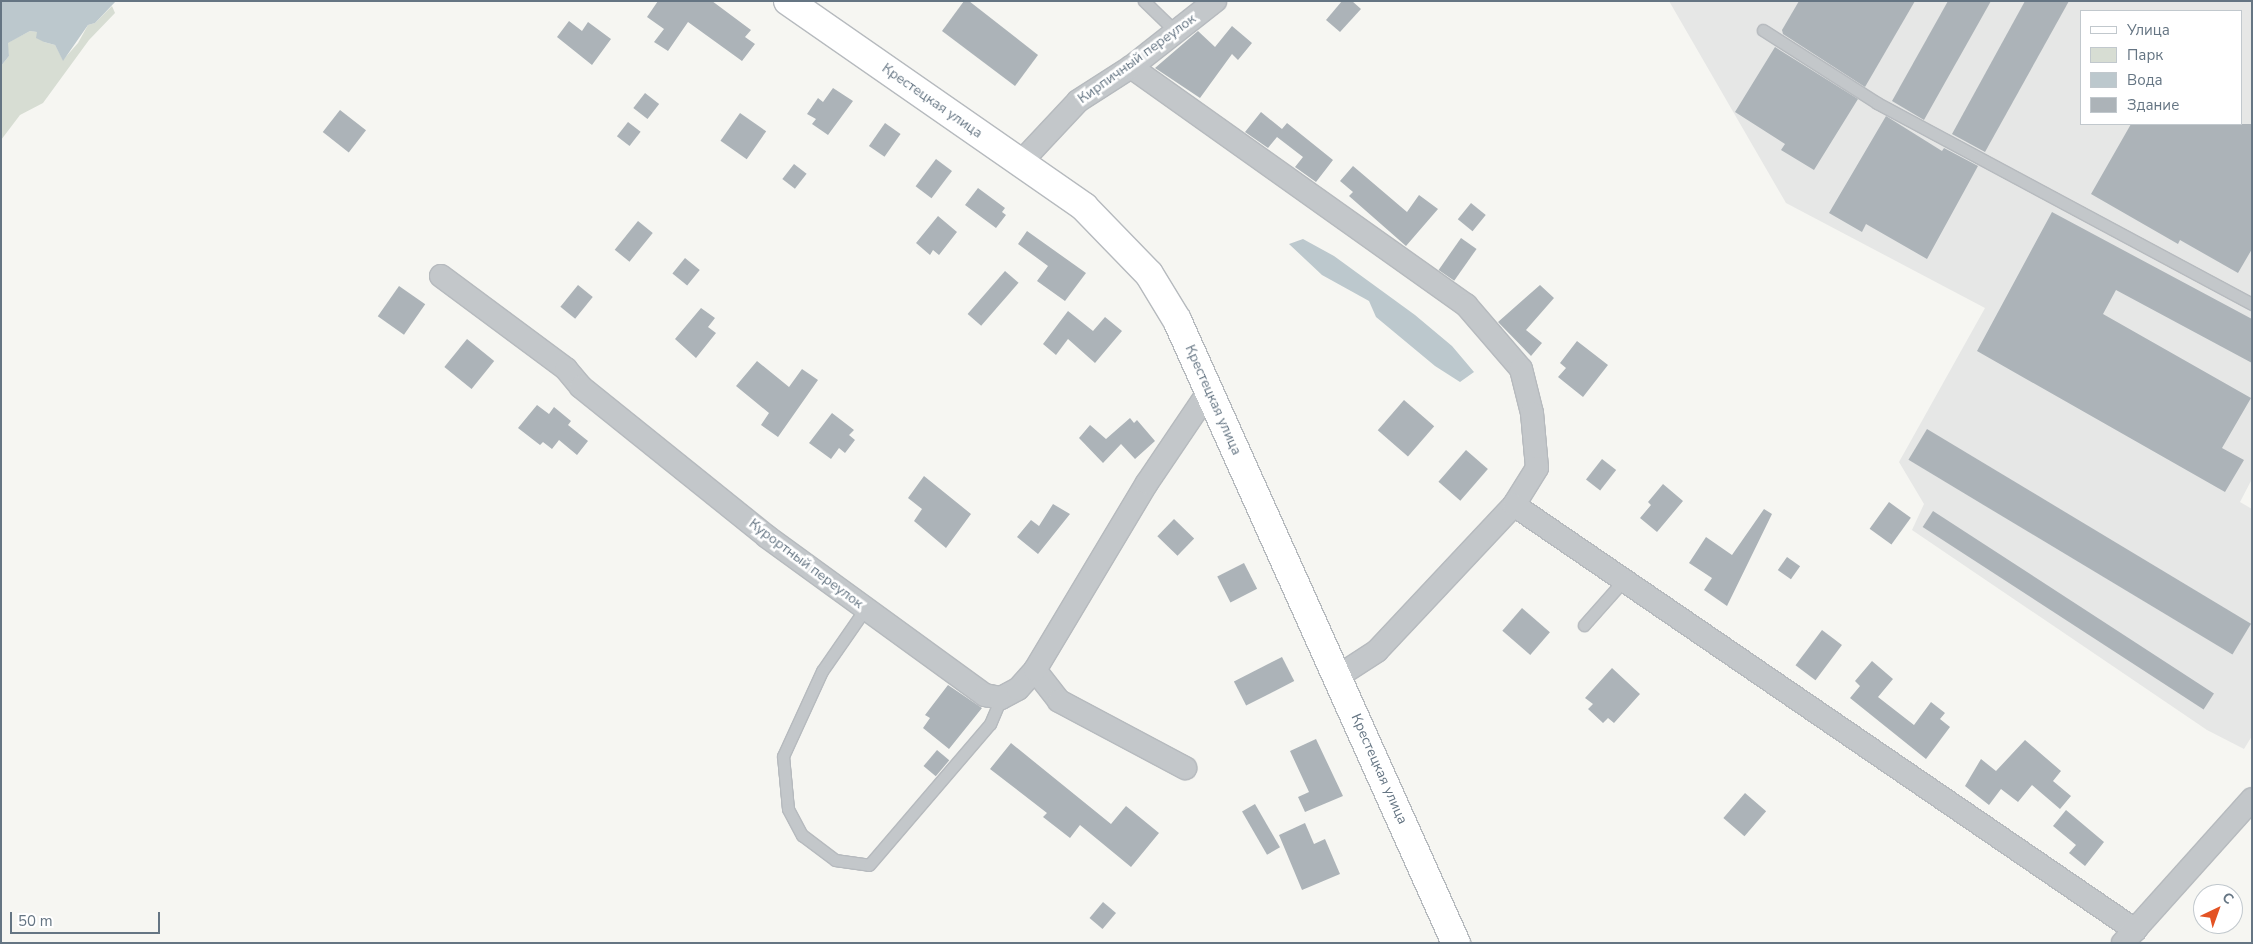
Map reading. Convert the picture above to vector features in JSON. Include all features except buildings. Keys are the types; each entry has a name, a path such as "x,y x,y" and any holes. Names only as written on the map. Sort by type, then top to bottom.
{"main road":[{"name":"Крестецкая улица","path":"788,1 1084,207 1149,274 1177,320 1456,943"}],"street":[{"name":"Кирпичный переулок","path":"1020,162 1078,101 1131,66 1215,1"},
{"path":"1131,66 1466,305 1520,369 1532,413 1537,468 1514,506 1377,651 1338,677"},
{"name":"Курортный переулок","path":"440,276 566,369 581,387 766,536 985,695 1002,698"},
{"path":"1002,698 1018,689 1035,670 1147,483 1209,391"},
{"path":"1514,506 1624,580 2129,937 2252,799"},
{"path":"1035,670 1059,701 1185,768"}],"lane":[{"path":"1144,1 1176,32"},
{"path":"1763,30 1877,103 2252,304"},
{"path":"1584,625 1624,580"},
{"path":"865,609 822,672 783,756 788,809 802,835 835,860 869,865 990,724 1002,698"}],"shaded area":[{"path":"1669,1 2252,1 2252,479 2240,502 2252,509 2252,736 2244,749 2207,730 1912,530 1924,504 1899,462 1985,308 1786,203"}],"green space":[{"path":"112,6 115,13 89,40 43,103 20,115 1,140 1,66 9,56 7,43 30,31 38,32 44,42 55,45 63,60 78,43 88,25 95,23"}],"water":[{"path":"1,1 116,1 95,23 88,25 63,61 55,45 36,38 37,32 30,31 8,43 9,56 1,66"},
{"path":"1303,239 1334,256 1415,315 1452,346 1474,372 1460,382 1435,366 1376,317 1369,301 1322,275 1289,244"}]}
